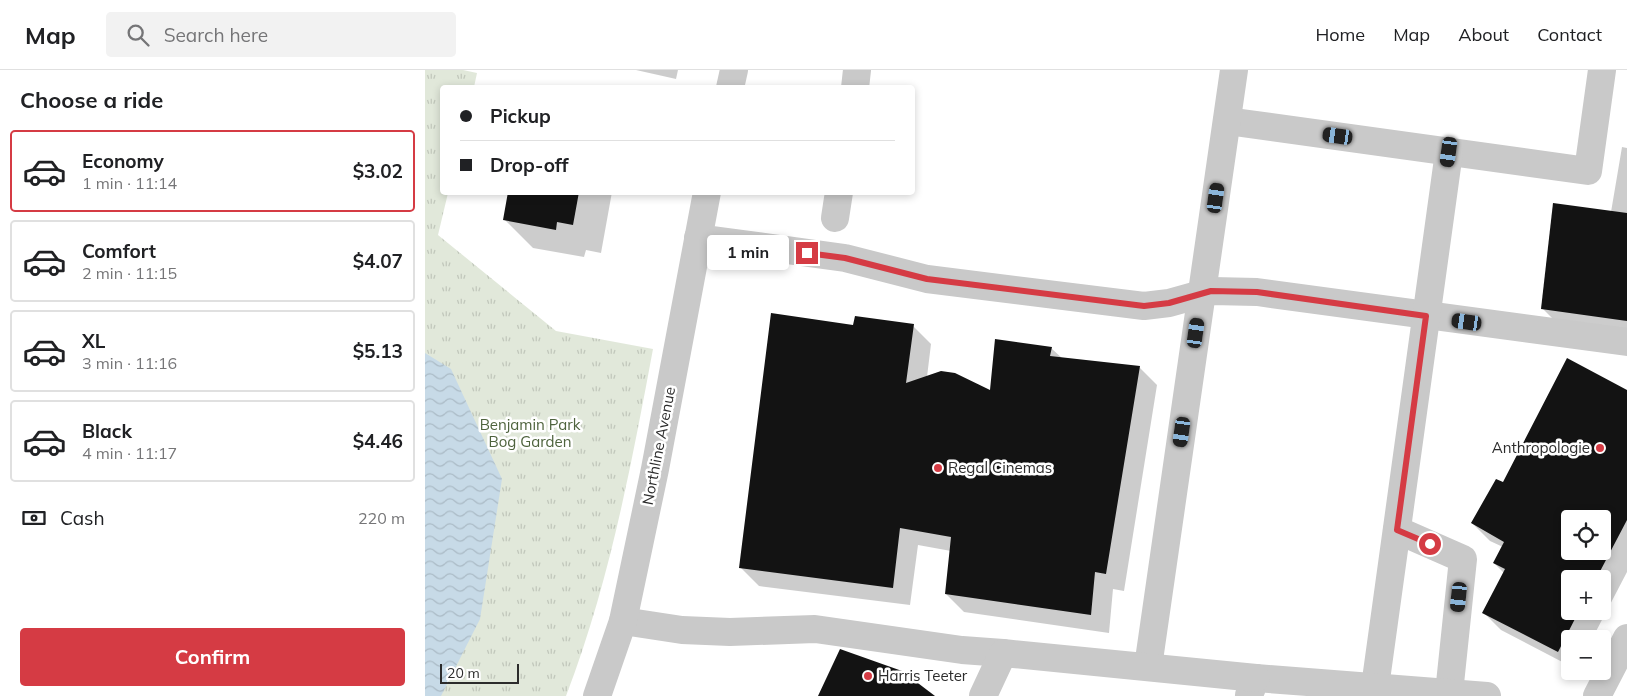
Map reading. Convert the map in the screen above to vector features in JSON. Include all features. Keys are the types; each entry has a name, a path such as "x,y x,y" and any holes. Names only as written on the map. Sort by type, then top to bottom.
{"street":[{"path":"731,85 734,70"},
{"path":"855,85 857,70"},
{"path":"1148,668 1234,70"},
{"path":"1227,121 1588,171 1602,70"},
{"path":"1375,687 1449,152"},
{"name":"Northline Avenue","path":"597,696 623,622 655,469 706,195"},
{"path":"698,238 845,258 927,279 1104,302 1144,306 1169,303 1211,291 1257,292 1627,342"},
{"path":"1397,530 1463,558 1449,693"},
{"path":"623,622 682,630 720,632 815,629 962,650 1148,668 1252,687 1375,687 1487,696"},
{"path":"1597,696 1627,638"},
{"path":"983,696 1003,653"}],"green space":[{"name":"Benjamin Park Bog Garden","path":"425,70 463,70 477,73 474,85 440,85 440,195 448,195 438,235 556,331 653,349 627,481 607,568 595,611 566,696 425,696"}],"water":[{"path":"425,353 451,369 502,479 480,619 441,696 425,696"}],"building":[{"path":"507,195 578,195 573,225 557,222 556,230 503,220"},
{"path":"1553,203 1627,213 1627,321 1541,309"},
{"name":"Regal Cinemas","path":"771,313 853,325 855,316 914,324 906,383 941,371 955,373 990,390 995,339 1052,347 1050,356 1140,366 1106,574 1095,572 1091,615 945,594 951,537 900,528 893,588 739,568"},
{"path":"1567,358 1627,390 1627,520 1611,550 1611,510 1561,510 1561,560 1606,560 1601,570 1561,570 1561,620 1574,620 1569,630 1561,630 1561,646 1558,652 1482,613 1505,569 1493,563 1504,542 1471,523 1496,479 1503,482"},
{"name":"Harris Teeter","path":"840,649 902,671 935,696 818,696"}],"place":[{"name":"Anthropologie","path":"1600,448"},
{"name":"Regal Cinemas","path":"938,468"},
{"name":"Harris Teeter","path":"868,676"}],"route":[{"path":"807,253 845,258 927,279 1104,302 1144,306 1169,303 1211,291 1257,292 1426,316 1397,530 1430,544"}]}
